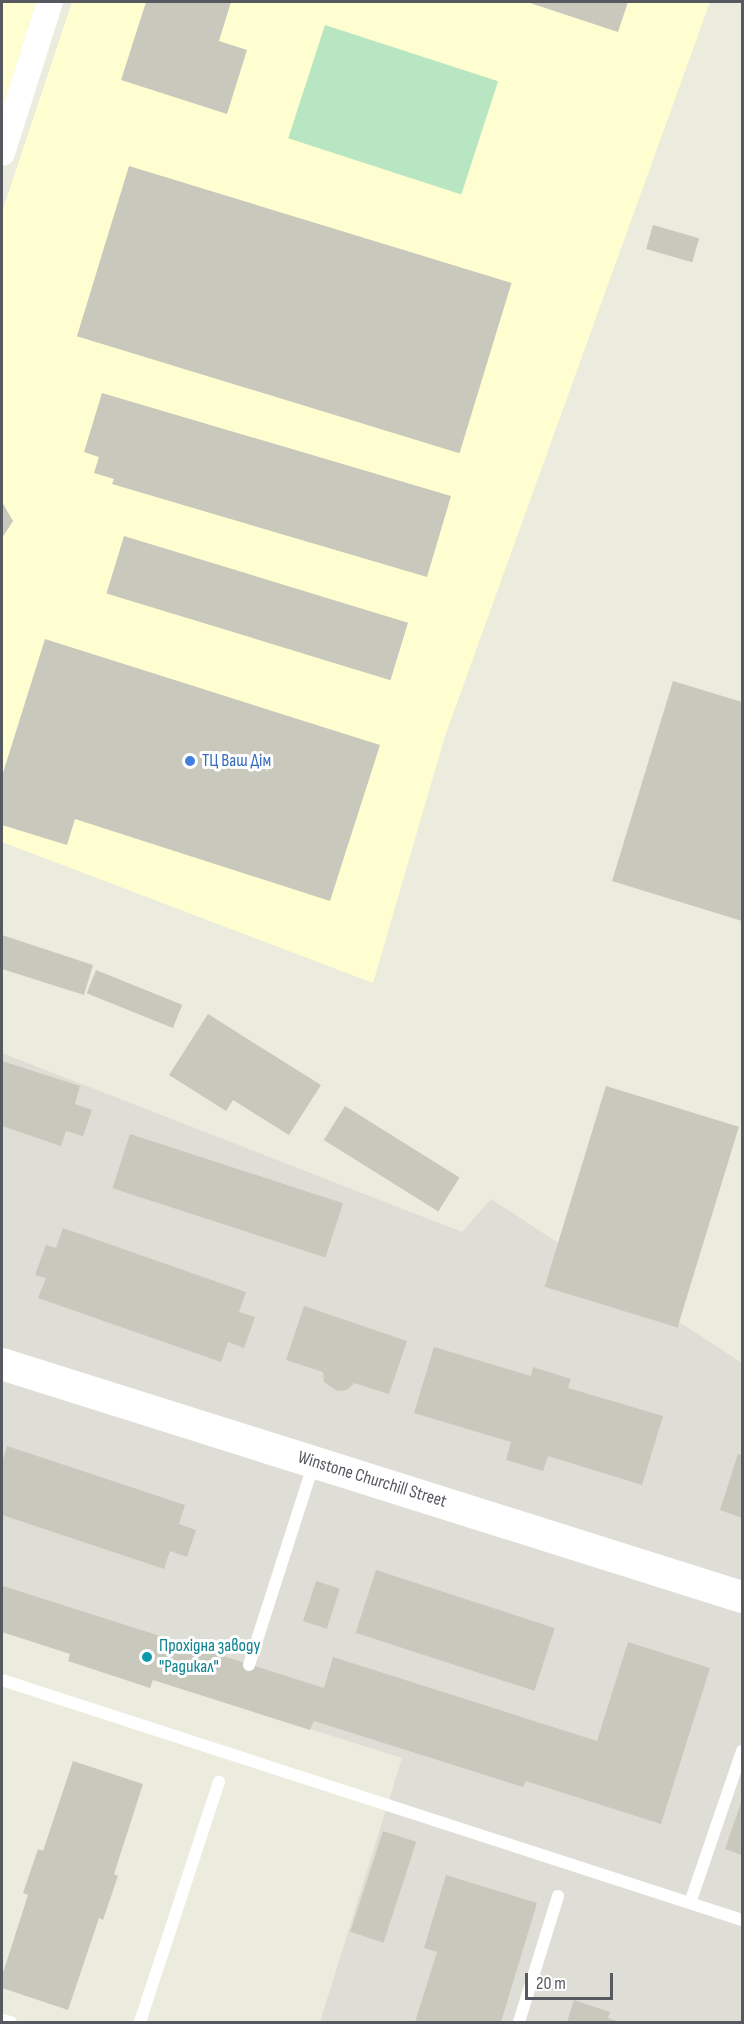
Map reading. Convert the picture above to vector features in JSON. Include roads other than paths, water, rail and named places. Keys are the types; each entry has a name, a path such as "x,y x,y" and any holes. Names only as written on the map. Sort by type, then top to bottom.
{"street":[{"path":"2,153 50,2"},
{"name":"Winstone Churchill Street","path":"2,1364 742,1597"}],"lane":[{"path":"249,1665 314,1462"},
{"path":"2,1680 742,1920"},
{"path":"690,1903 742,1751"},
{"path":"140,2022 219,1782"},
{"path":"519,2022 558,1896"},
{"path":"2,2020 10,2022"}],"place":[{"name":"ТЦ Ваш Дім","path":"190,761"},
{"name":"Прохідна заводу \"Радикал\"","path":"147,1657"}]}
